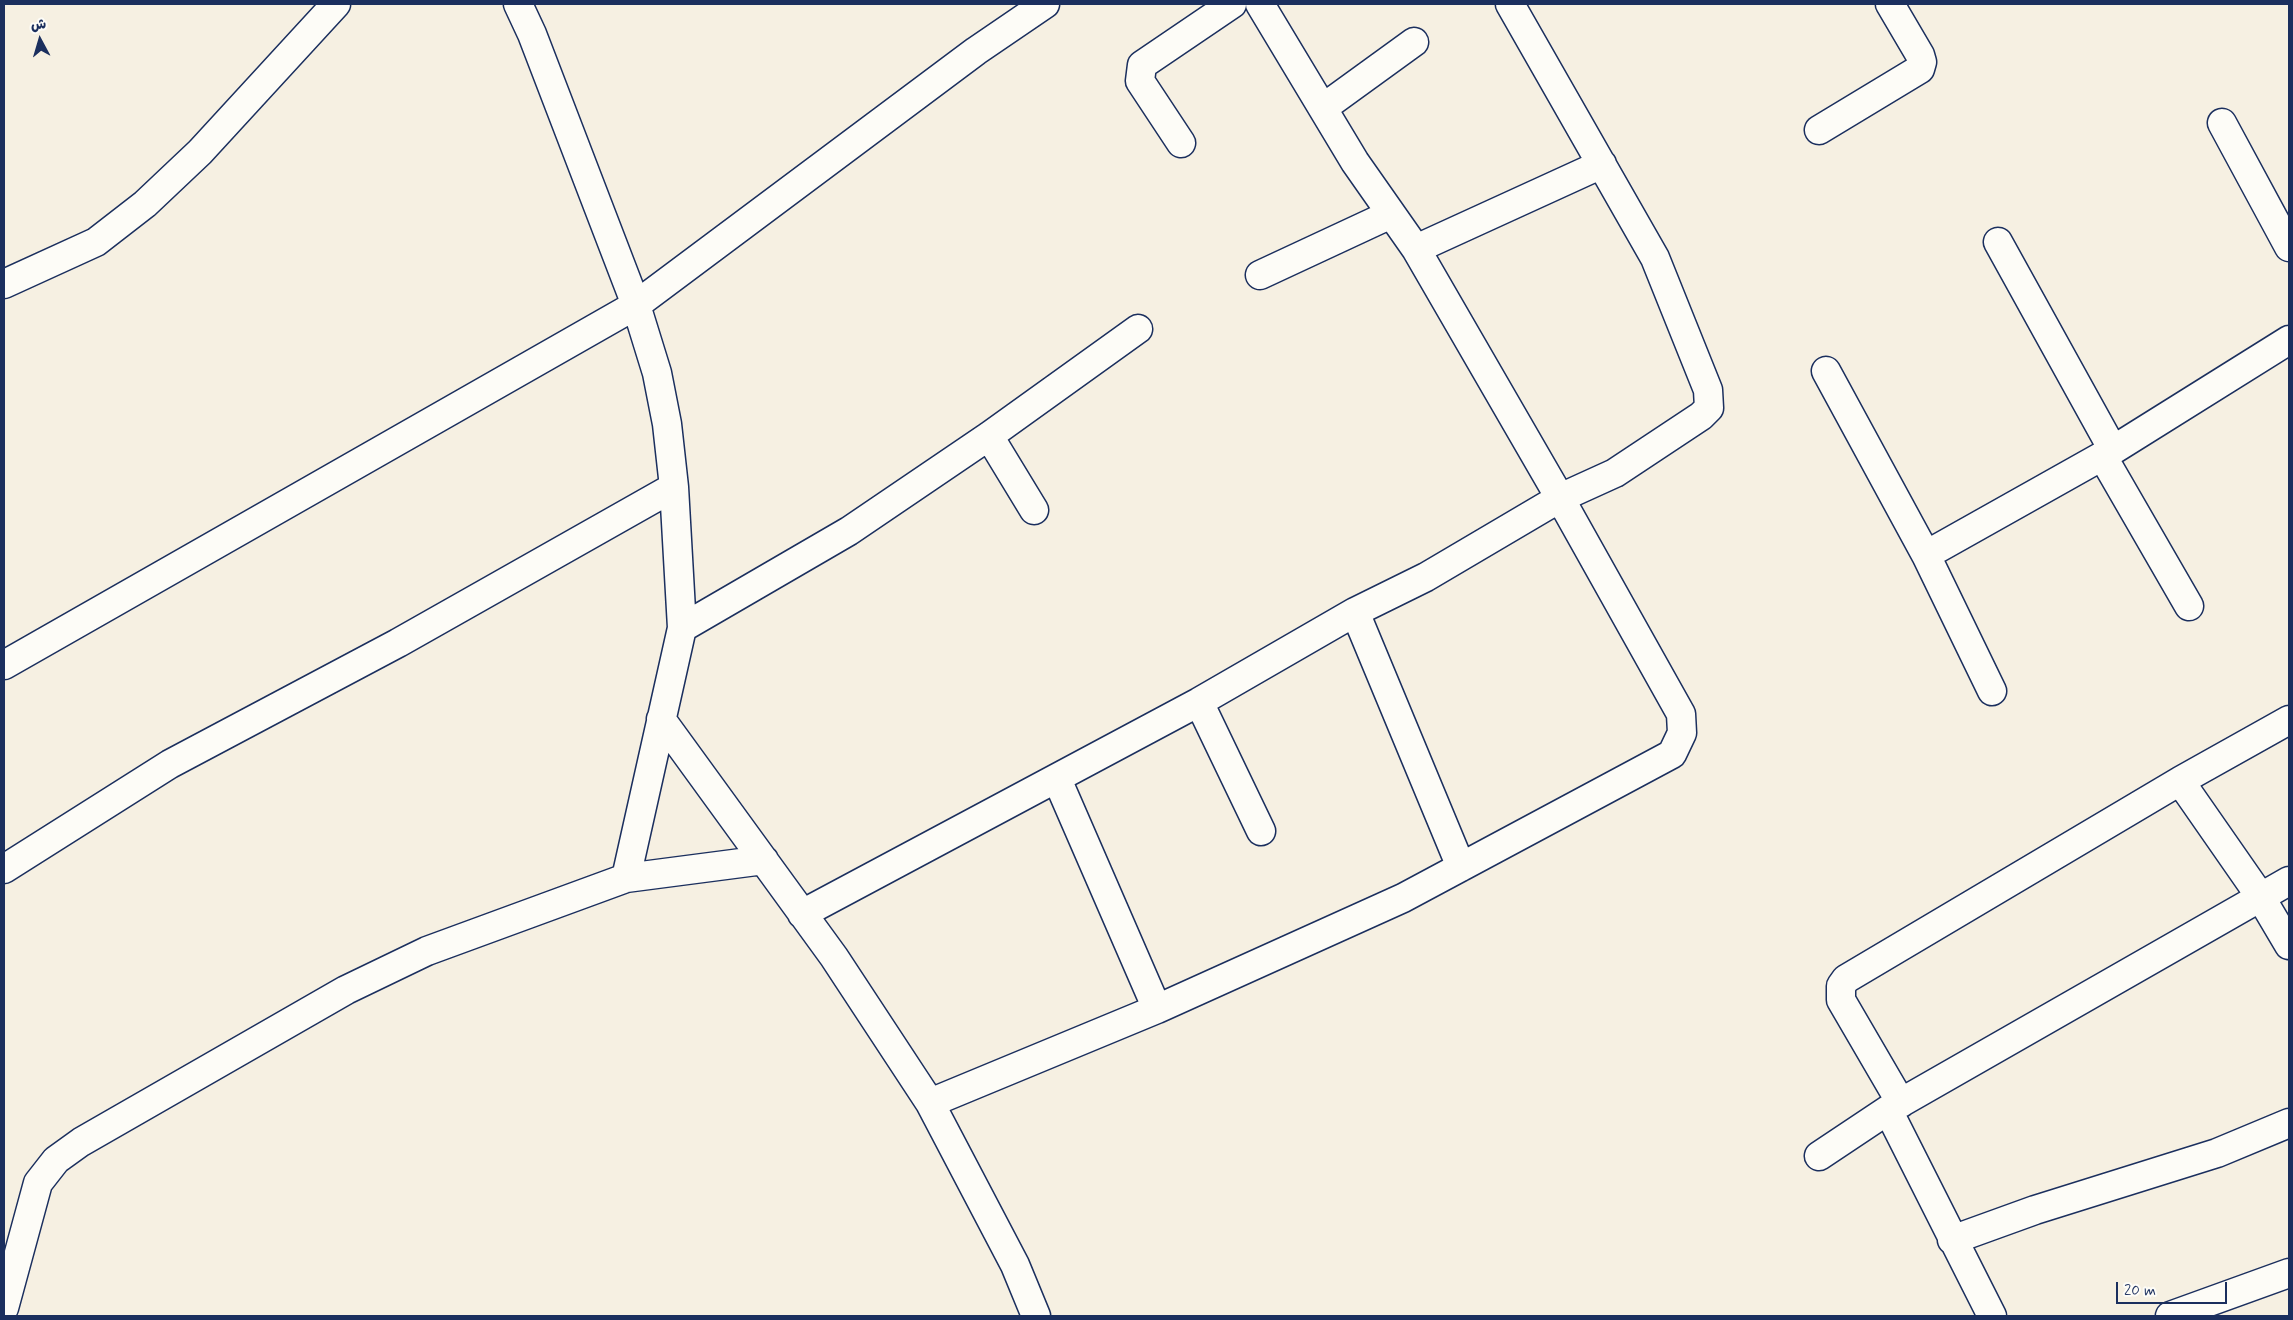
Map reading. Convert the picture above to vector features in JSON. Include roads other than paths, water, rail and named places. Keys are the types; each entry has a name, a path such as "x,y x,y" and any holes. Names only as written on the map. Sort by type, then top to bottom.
{"street":[{"path":"4,284 96,242 145,204 200,152 336,4"},
{"path":"518,4 532,34 636,304 658,373 667,424 674,487 682,628 626,878"},
{"path":"4,665 636,304 968,57 1045,4"},
{"path":"1181,143 1140,81 1142,64 1232,4"},
{"path":"930,1103 1157,1009 1404,898 1672,754 1682,733 1681,714 1560,498 1416,249 1355,162 1260,4"},
{"path":"802,914 1200,702 1354,612 1426,577 1560,498 1615,473 1701,416 1709,408 1708,390 1655,258 1510,4"},
{"path":"1819,130 1920,69 1922,62 1920,54 1890,4"},
{"path":"1323,108 1414,42"},
{"path":"2222,123 2289,247"},
{"path":"1416,249 1602,164"},
{"path":"1260,275 1391,214"},
{"path":"1998,242 2189,606"},
{"path":"682,628 848,532 989,436 1138,329"},
{"path":"1926,555 2108,453 2289,340"},
{"path":"1826,371 1926,555 1992,691"},
{"path":"989,436 1034,510"},
{"path":"4,869 170,764 398,643 674,487"},
{"path":"1354,612 1461,867"},
{"path":"1200,702 1261,831"},
{"path":"661,719 834,957 930,1103 1015,1265 1036,1316"},
{"path":"1992,1316 1952,1240 1894,1107 1841,1000 1841,986 1846,979 2180,780 2289,720"},
{"path":"1058,779 1157,1009"},
{"path":"2180,780 2260,896 2289,945"},
{"path":"4,1308 38,1182 56,1160 81,1142 346,990 427,950 626,878 764,860"},
{"path":"1819,1156 1894,1107 2289,881"},
{"path":"1952,1240 2035,1210 2217,1153 2289,1124"},
{"path":"2170,1316 2289,1273"}]}
